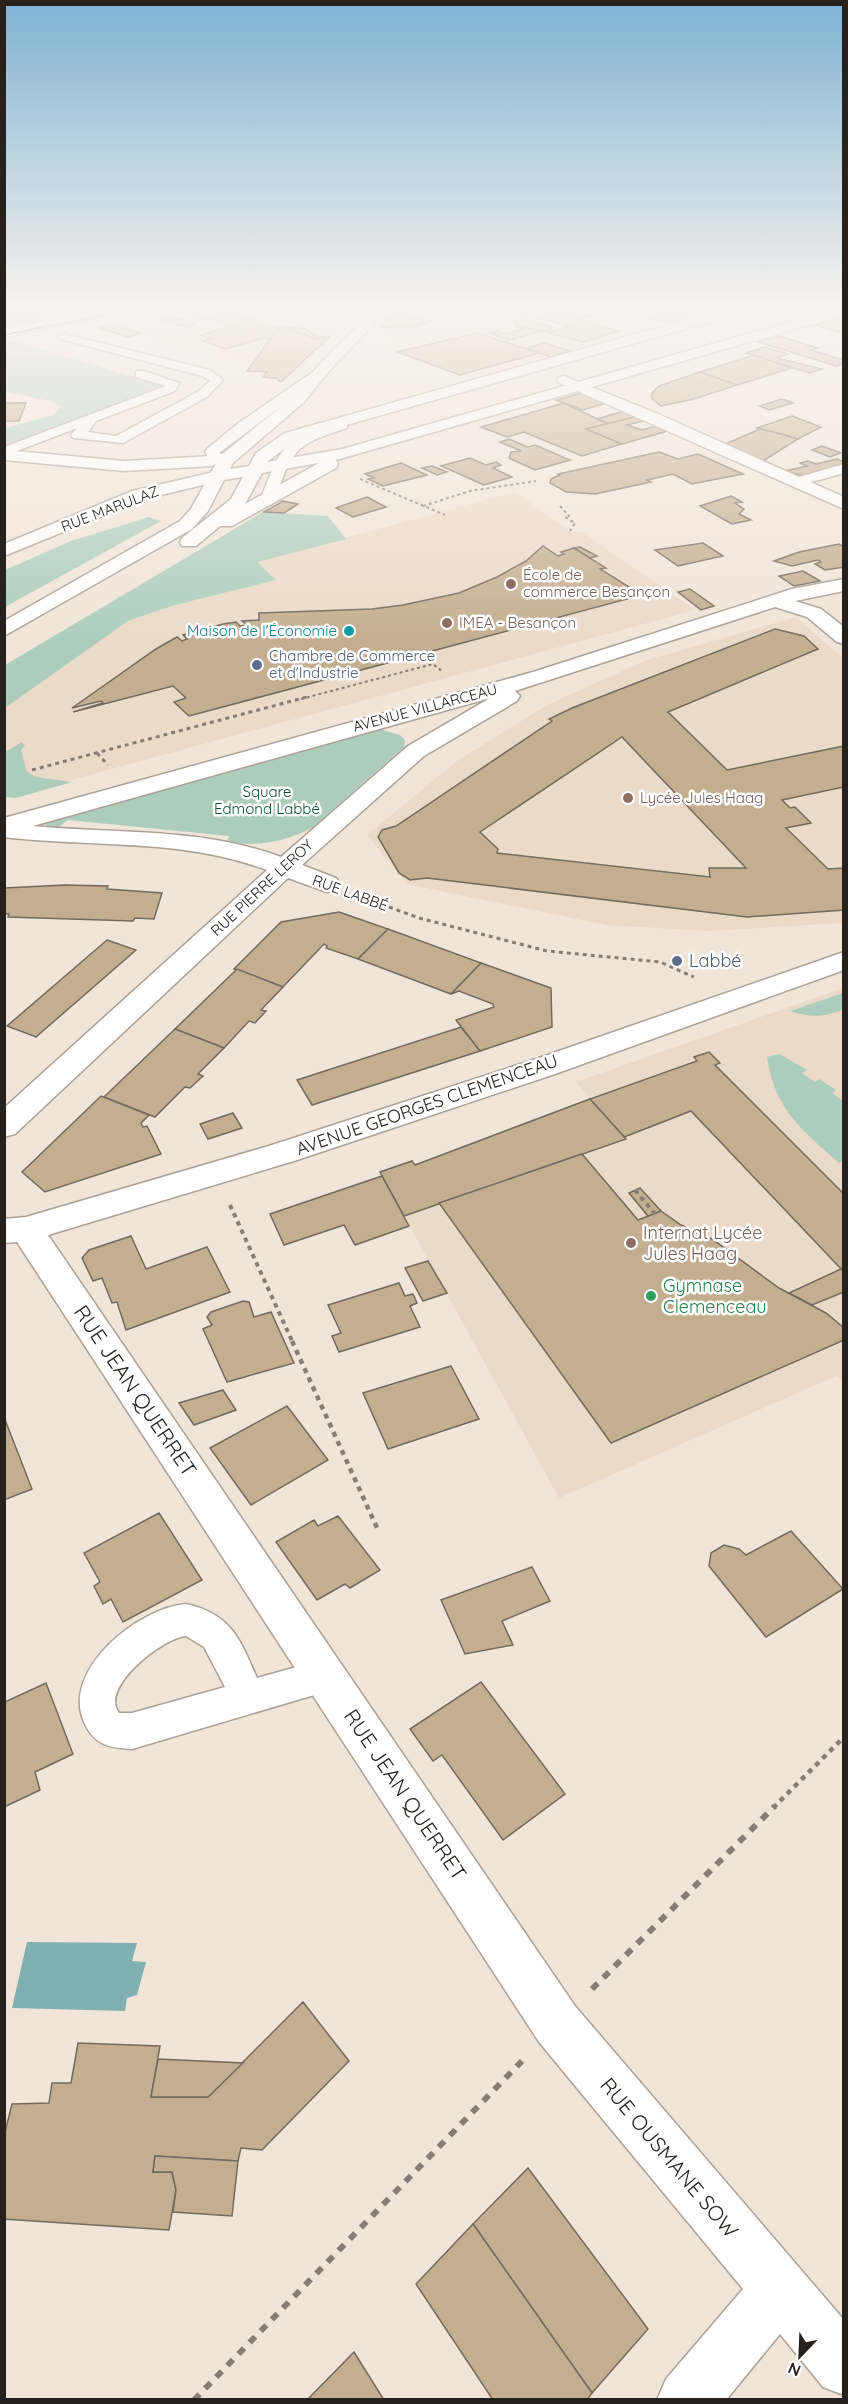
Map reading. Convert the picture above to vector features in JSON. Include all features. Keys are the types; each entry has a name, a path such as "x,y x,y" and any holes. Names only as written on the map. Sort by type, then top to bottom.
{"main road":[{"path":"4,630 175,534 199,511 222,468 275,420"},
{"path":"189,542 238,502 259,463 276,444 300,432 344,420"},
{"path":"283,460 341,447 438,420"},
{"path":"4,453 124,466 178,477 222,468 344,454 453,420"},
{"path":"657,420 843,504"},
{"path":"4,646 267,501 344,454"},
{"name":"RUE MARULAZ","path":"4,551 138,495 222,468"},
{"name":"AVENUE VILLARCEAU","path":"4,828 318,737 541,677 778,602 799,593 843,585"},
{"path":"778,602 814,613 843,638"},
{"name":"RUE PIERRE LEROY","path":"4,1126 283,869 416,751 541,677"},
{"name":"RUE LABBÉ","path":"4,828 47,835 149,839 223,848 261,858 283,869 327,884"},
{"name":"AVENUE GEORGES CLEMENCEAU","path":"15,1230 216,1175 544,1066 843,960"},
{"name":"RUE JEAN QUERRET","path":"15,1230 325,1676 557,2024"},
{"name":"RUE OUSMANE SOW","path":"557,2024 843,2366"},
{"path":"687,2400 780,2290"}],"lane":[{"path":"90,420 78,435 118,440 155,420"},
{"path":"4,453 90,420"},
{"path":"267,501 283,460 294,443 310,435 357,420"},
{"path":"797,482 843,468"},
{"path":"248,1698 325,1676"}],"path":[{"path":"357,478 445,515"},
{"path":"423,506 470,491 536,481"},
{"path":"560,506 566,510 562,512 569,516 565,517 574,523 570,531"},
{"path":"32,770 433,664"},
{"name":"RUE LABBÉ","path":"327,884 419,918 547,951 660,962"},
{"path":"216,1175 378,1530"},
{"path":"635,1190 655,1214"},
{"path":"194,2400 557,2024 843,1737"}],"shaded area":[{"path":"515,492 570,531 582,532 695,610 5,798 5,708 128,621 175,605 276,580 256,562"},
{"name":"Lycée Jules Haag","path":"796,617 843,658 843,923 709,931 606,925 407,884 367,835 457,761 547,705 647,660"},
{"name":"Internat Lycée Jules Haag","path":"843,988 843,1381 836,1376 559,1498 404,1216 625,1139 576,1082"}],"green space":[{"path":"34,420 72,420 5,445 5,428"},
{"path":"263,512 328,516 346,539 257,562 276,580 175,605 128,621 5,708 5,665"},
{"path":"149,517 161,521 5,607 5,570 71,541"},
{"name":"Square Edmond Labbé","path":"379,729 400,735 405,740 404,747 313,827 282,840 250,844 227,842 229,836 68,820 56,829 44,824 55,814 364,731"},
{"path":"22,742 25,746 21,750 27,772 36,777 72,782 16,798 5,797 5,752"},
{"path":"843,993 843,1010 817,1016 790,1011"},
{"path":"780,1054 807,1070 802,1073 815,1082 819,1079 836,1090 832,1093 843,1101 843,1161 839,1163 813,1140 783,1105 776,1091 767,1057"}],"water":[{"path":"27,1942 137,1943 132,1961 146,1962 137,1995 127,1998 125,2011 12,2008"}],"building":[{"path":"505,420 600,420 608,424 586,429 622,444 582,456 524,432 507,437 481,427"},
{"path":"600,420 622,420 608,424"},
{"path":"621,420 646,420 627,425 642,430 660,425 671,430 622,444 586,429"},
{"path":"780,420 803,420 821,427 798,439 757,428"},
{"path":"760,429 798,439 763,461 725,444"},
{"path":"509,439 528,447 535,445 570,460 535,470 509,458 511,452 521,451 500,442"},
{"path":"822,446 841,453 830,457 812,450"},
{"path":"659,452 678,459 698,454 743,474 692,484 673,474 647,480 651,482 595,494 566,492 550,483 551,479 560,475 558,474"},
{"path":"470,458 486,465 496,462 501,465 493,468 512,477 484,485 441,466"},
{"path":"837,459 844,462 844,465 804,476 785,471 807,466 800,463 808,461 816,464"},
{"path":"401,463 427,475 383,486 368,479 374,478 365,474"},
{"path":"432,466 447,472 437,475 422,468"},
{"path":"731,496 742,502 735,503 744,509 739,514 751,520 732,524 700,506"},
{"path":"367,497 386,507 353,517 336,508"},
{"path":"283,501 298,504 284,513 264,512"},
{"path":"703,543 723,556 678,566 655,550"},
{"path":"839,544 844,547 844,567 825,570 815,564 821,562 818,560 792,566 774,561 799,552"},
{"name":"Maison de l'Économie","path":"543,546 558,556 564,554 561,552 574,548 606,568 600,569 642,595 189,716 174,702 186,698 173,686 73,712 103,703 101,701 72,708 156,649 177,637 182,641 187,639 183,635 223,624 236,622 240,626 247,625 242,621 259,620 259,613 372,609 459,593 497,577 526,561"},
{"path":"580,547 597,556 590,558 574,548"},
{"path":"803,571 820,581 794,586 779,576"},
{"path":"690,589 714,606 701,610 678,592"},
{"path":"775,629 804,636 818,649 668,712 727,770 844,746 844,787 782,800 790,808 795,807 811,823 786,828 828,869 844,868 844,910 747,917 427,878 410,880 399,873 378,837 382,830 396,826 552,721 549,719","holes":["622,737 746,868 709,868 710,877 497,853 498,849 480,832"]},
{"path":"65,885 108,886 107,889 162,893 154,919 135,918 133,921 8,917 9,914 4,914 5,888"},
{"path":"339,912 388,929 358,959 326,948 324,944 283,987 234,969 281,922"},
{"path":"388,929 481,963 451,994 358,959"},
{"path":"107,940 136,950 36,1037 7,1026"},
{"path":"481,963 551,988 552,1027 480,1051 456,1020 494,1007 493,1004 459,991 451,994"},
{"path":"237,969 283,987 261,1010 266,1011 255,1023 249,1021 224,1048 175,1029"},
{"path":"461,1027 480,1051 312,1105 297,1080"},
{"path":"175,1029 224,1048 198,1074 203,1076 190,1088 185,1087 155,1117 104,1097"},
{"path":"709,1052 720,1063 715,1065 844,1194 844,1272 691,1111 624,1137 590,1099 697,1061 694,1057"},
{"path":"101,1096 149,1115 141,1123 143,1127 147,1126 161,1154 45,1192 22,1172"},
{"path":"590,1099 626,1139 404,1216 380,1172 412,1161 415,1165"},
{"path":"233,1113 242,1128 208,1139 200,1124"},
{"name":"Gymnase Clemenceau","path":"582,1154 638,1220 661,1211 681,1225 712,1239 779,1288 826,1313 844,1328 844,1340 611,1443 439,1203"},
{"path":"382,1176 409,1226 355,1245 344,1225 284,1245 270,1214"},
{"path":"640,1188 661,1211 648,1216 629,1193"},
{"path":"131,1236 146,1269 207,1247 230,1292 126,1330 117,1302 112,1303 102,1278 93,1281 82,1258 89,1250"},
{"path":"428,1261 447,1293 423,1301 405,1268"},
{"path":"841,1269 844,1272 844,1292 812,1305 789,1293"},
{"path":"399,1283 405,1296 413,1294 417,1303 410,1306 420,1327 339,1352 332,1336 341,1333 328,1305"},
{"path":"243,1301 249,1302 254,1317 271,1312 294,1363 227,1382 203,1329 212,1325 207,1317 211,1312"},
{"path":"451,1366 479,1419 388,1449 363,1393"},
{"path":"223,1390 236,1410 194,1425 179,1403"},
{"path":"287,1406 328,1460 251,1505 210,1448"},
{"path":"4,1417 32,1489 4,1500"},
{"path":"159,1513 202,1580 123,1622 111,1599 103,1604 94,1586 100,1582 84,1553"},
{"path":"338,1516 380,1570 350,1588 345,1584 317,1600 276,1542 314,1520 318,1526"},
{"path":"791,1531 843,1589 766,1637 709,1566 711,1553 724,1545 739,1549 746,1555"},
{"path":"532,1567 550,1601 502,1621 513,1645 465,1654 441,1600"},
{"path":"481,1682 565,1794 503,1840 442,1755 433,1761 410,1729"},
{"path":"46,1683 73,1754 35,1772 40,1790 4,1807 4,1699 5,1702"},
{"path":"303,2002 349,2061 262,2150 241,2148 238,2161 155,2156 153,2172 172,2172 176,2190 169,2230 4,2219 4,2136 12,2104 49,2103 52,2083 71,2083 78,2043 160,2046 151,2097 208,2097"},
{"path":"158,2059 243,2063 208,2097 151,2097"},
{"path":"155,2156 238,2161 232,2216 173,2212 176,2190 172,2172 153,2172"},
{"path":"528,2168 648,2329 592,2393 473,2224"},
{"path":"473,2224 592,2393 587,2400 493,2400 416,2284"},
{"path":"354,2352 384,2400 307,2400"}],"place":[{"name":"École de commerce Besançon","path":"511,584"},
{"name":"IMEA - Besançon","path":"447,623"},
{"name":"Maison de l'Économie","path":"349,631"},
{"name":"Chambre de Commerce et d'Industrie","path":"257,665"},
{"name":"Lycée Jules Haag","path":"628,798"},
{"name":"Labbé","path":"677,961"},
{"name":"Internat Lycée Jules Haag","path":"631,1243"},
{"name":"Gymnase Clemenceau","path":"651,1296"}]}
